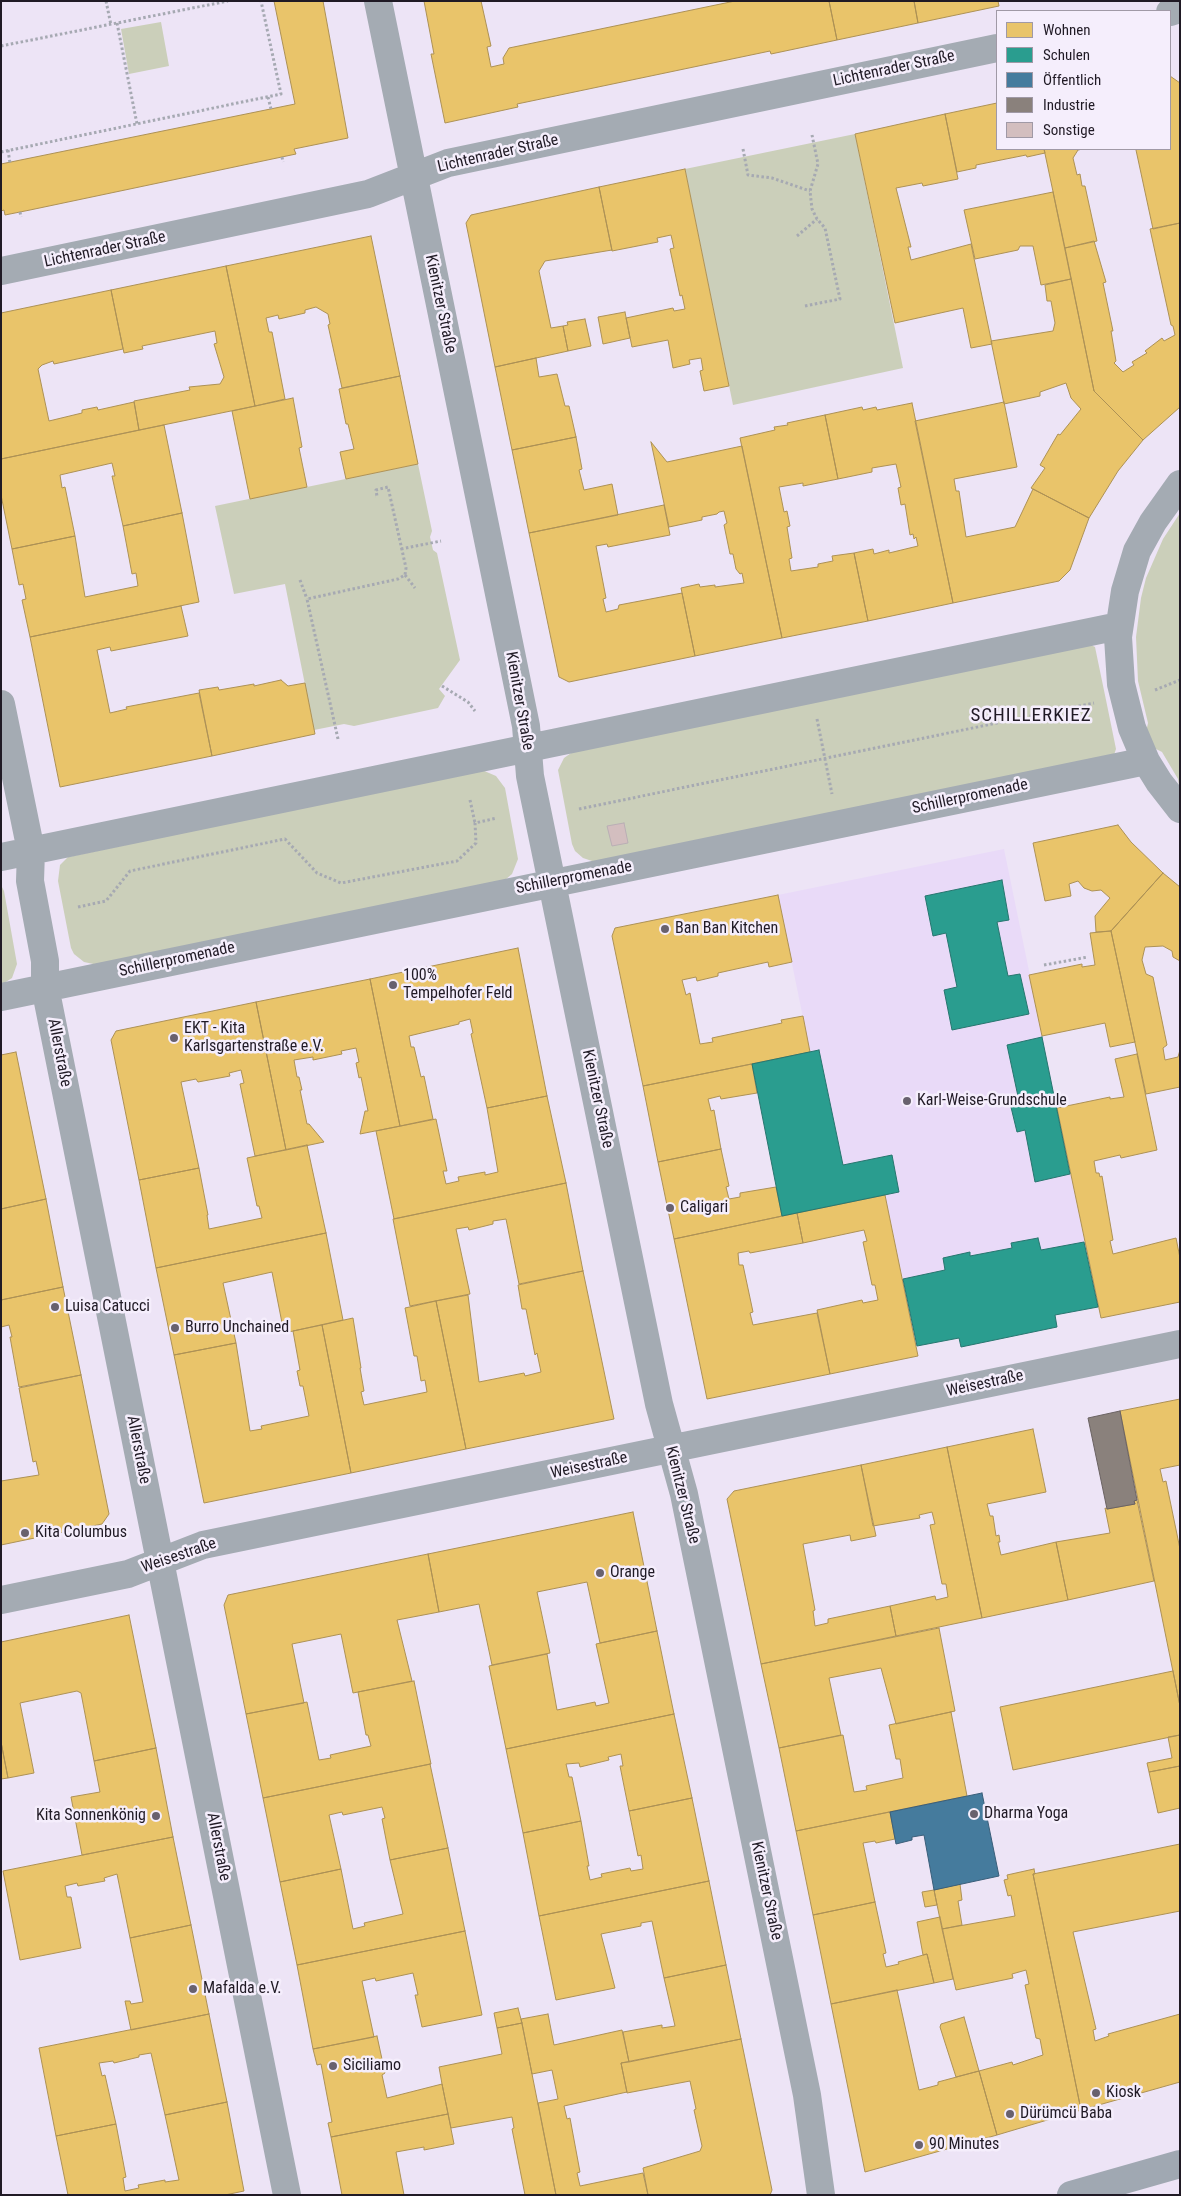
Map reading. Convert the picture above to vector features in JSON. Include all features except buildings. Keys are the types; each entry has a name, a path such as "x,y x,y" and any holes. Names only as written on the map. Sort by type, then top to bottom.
{"main road":[{"path":"1071,2195 1180,2164"}],"street":[{"name":"Kienitzer Straße","path":"378,1 523,710 530,776 662,1416 684,1494 808,2095 821,2195"},
{"name":"Lichtenrader Straße","path":"1,272 368,194 448,163 996,48"},
{"path":"1180,484 1152,522 1138,551 1125,591 1119,626 1119,662 1123,697 1132,728 1146,761 1159,782 1180,808"},
{"path":"1,857 1119,626"},
{"name":"Allerstraße","path":"1,704 31,851 30,881 46,961 45,987 287,2195"},
{"name":"Schillerpromenade","path":"1,996 1146,761"},
{"name":"Weisestraße","path":"1,1600 128,1574 203,1545 1180,1344"}],"path":[{"path":"106,1 110,24"},
{"path":"1,46 228,1"},
{"path":"1,152 281,94 261,1"},
{"path":"117,23 137,124"},
{"path":"268,97 272,109"},
{"path":"805,306 840,299 825,228 817,219 812,209 810,191 818,164 812,135"},
{"path":"743,149 748,175 772,178 810,191"},
{"path":"8,150 10,162"},
{"path":"282,157 283,162"},
{"path":"20,212 21,217"},
{"path":"797,236 817,219"},
{"path":"375,496 377,496 376,490 388,487 405,575 415,588"},
{"path":"401,549 441,541"},
{"path":"307,599 398,579 405,575"},
{"path":"300,580 307,599 338,739"},
{"path":"1150,691 1180,680"},
{"path":"442,686 468,702 476,711"},
{"path":"579,809 1095,703"},
{"path":"815,711 833,795"},
{"path":"78,907 106,901 130,871 285,839 317,873 341,883 458,861 476,843 475,823 470,800"},
{"path":"475,823 497,818"},
{"path":"1044,965 1088,957"}],"shaded area":[{"name":"Karl-Weise-Grundschule","path":"1004,849 1098,1307 1055,1315 1057,1327 961,1347 959,1338 917,1346 885,1195 782,1216 752,1064 810,1052 778,895"}],"green space":[{"path":"161,22 169,66 129,74 121,29"},
{"path":"855,134 903,368 733,405 685,169"},
{"path":"418,464 432,531 430,537 433,550 437,553 460,660 439,689 445,696 438,708 354,726 344,724 314,730 285,584 234,594 215,506"},
{"path":"1180,513 1180,794 1178,779 1162,752 1150,746 1145,737 1148,723 1138,681 1136,637 1141,598 1146,578 1163,539"},
{"path":"1091,645 1095,647 1116,749 1114,755 595,862 583,858 575,851 572,844 558,770 564,758 574,751"},
{"path":"482,770 496,776 505,788 518,859 512,874 505,880 98,965 84,962 74,954 71,948 58,881 60,865 68,857"},
{"path":"1,885 4,891 17,964 12,978 1,985"}],"place":[{"name":"Ban Ban Kitchen","path":"665,929"},
{"name":"100% Tempelhofer Feld","path":"393,985"},
{"name":"EKT - Kita Karlsgartenstraße e.V.","path":"174,1038"},
{"name":"Karl-Weise-Grundschule","path":"907,1101"},
{"name":"Caligari","path":"670,1208"},
{"name":"Luisa Catucci","path":"55,1307"},
{"name":"Burro Unchained","path":"175,1328"},
{"name":"Kita Columbus","path":"25,1533"},
{"name":"Orange","path":"600,1573"},
{"name":"Dharma Yoga","path":"974,1814"},
{"name":"Kita Sonnenkönig","path":"156,1816"},
{"name":"Mafalda e.V.","path":"193,1989"},
{"name":"Siciliamo","path":"333,2066"},
{"name":"Kiosk","path":"1096,2093"},
{"name":"Dürümcü Baba","path":"1010,2114"},
{"name":"90 Minutes","path":"919,2145"}],"district":[{"name":"SCHILLERKIEZ","path":"1031,716"}]}
